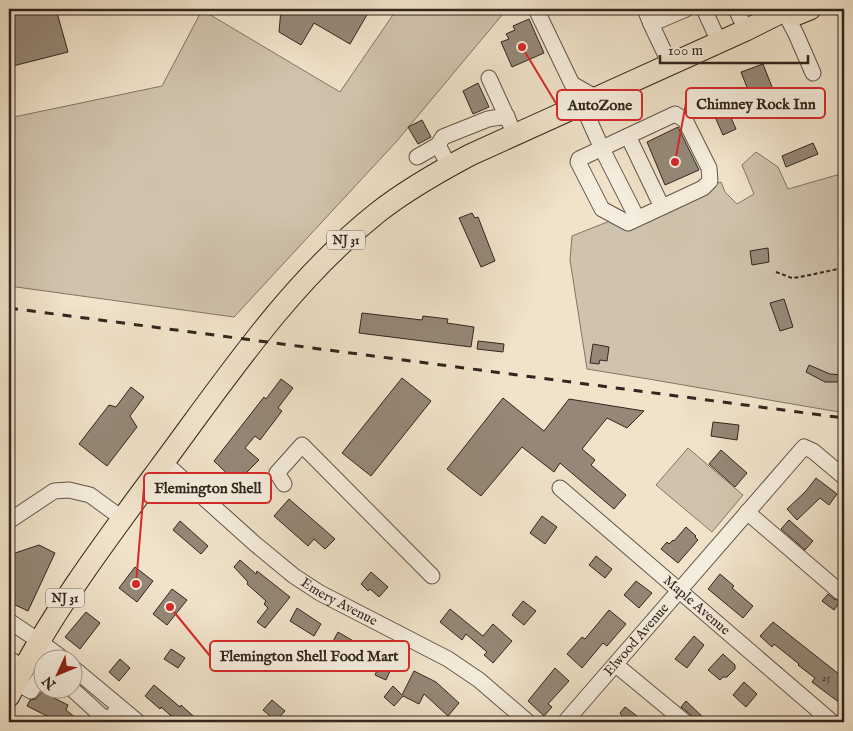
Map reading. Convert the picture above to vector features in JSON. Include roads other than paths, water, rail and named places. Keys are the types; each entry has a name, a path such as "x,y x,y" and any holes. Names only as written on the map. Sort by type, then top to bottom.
{"highway":[{"name":"NJ 31","path":"20,676 39,640 69,593 260,334 316,268 378,212 511,125 582,103 746,30 784,10 795,15 810,9"}],"street":[{"path":"536,9 582,103"},
{"path":"645,9 670,64"},
{"path":"651,24 686,9"},
{"path":"704,9 719,42"},
{"path":"736,9 746,30"},
{"path":"784,10 813,72"},
{"path":"489,78 511,125"},
{"path":"572,84 637,218"},
{"path":"675,114 685,120 709,168 710,181 703,188 628,223 602,209 578,162 579,159 628,136 675,114"},
{"path":"416,157 438,145 443,137 488,118 511,125"},
{"path":"628,136 662,207"},
{"path":"438,145 449,166"},
{"path":"284,484 277,473 302,445 432,576"},
{"name":"Elwood Avenue","path":"565,722 804,447 813,451 844,477"},
{"name":"Emery Avenue","path":"164,462 254,543 294,576 320,593 448,659 479,680 528,722"},
{"name":"Maple Avenue","path":"560,488 832,722"},
{"path":"9,521 54,491 69,490 90,495 122,519"},
{"path":"747,512 840,592"},
{"path":"9,621 49,648"},
{"path":"616,665 685,722"},
{"path":"82,687 119,708 138,722"}],"railway":[{"path":"9,308 844,418"}],"place":[{"name":"AutoZone","path":"522,47"},
{"name":"Chimney Rock Inn","path":"675,162"},
{"name":"Flemington Shell","path":"136,584"},
{"name":"Flemington Shell Food Mart","path":"170,607"}]}
